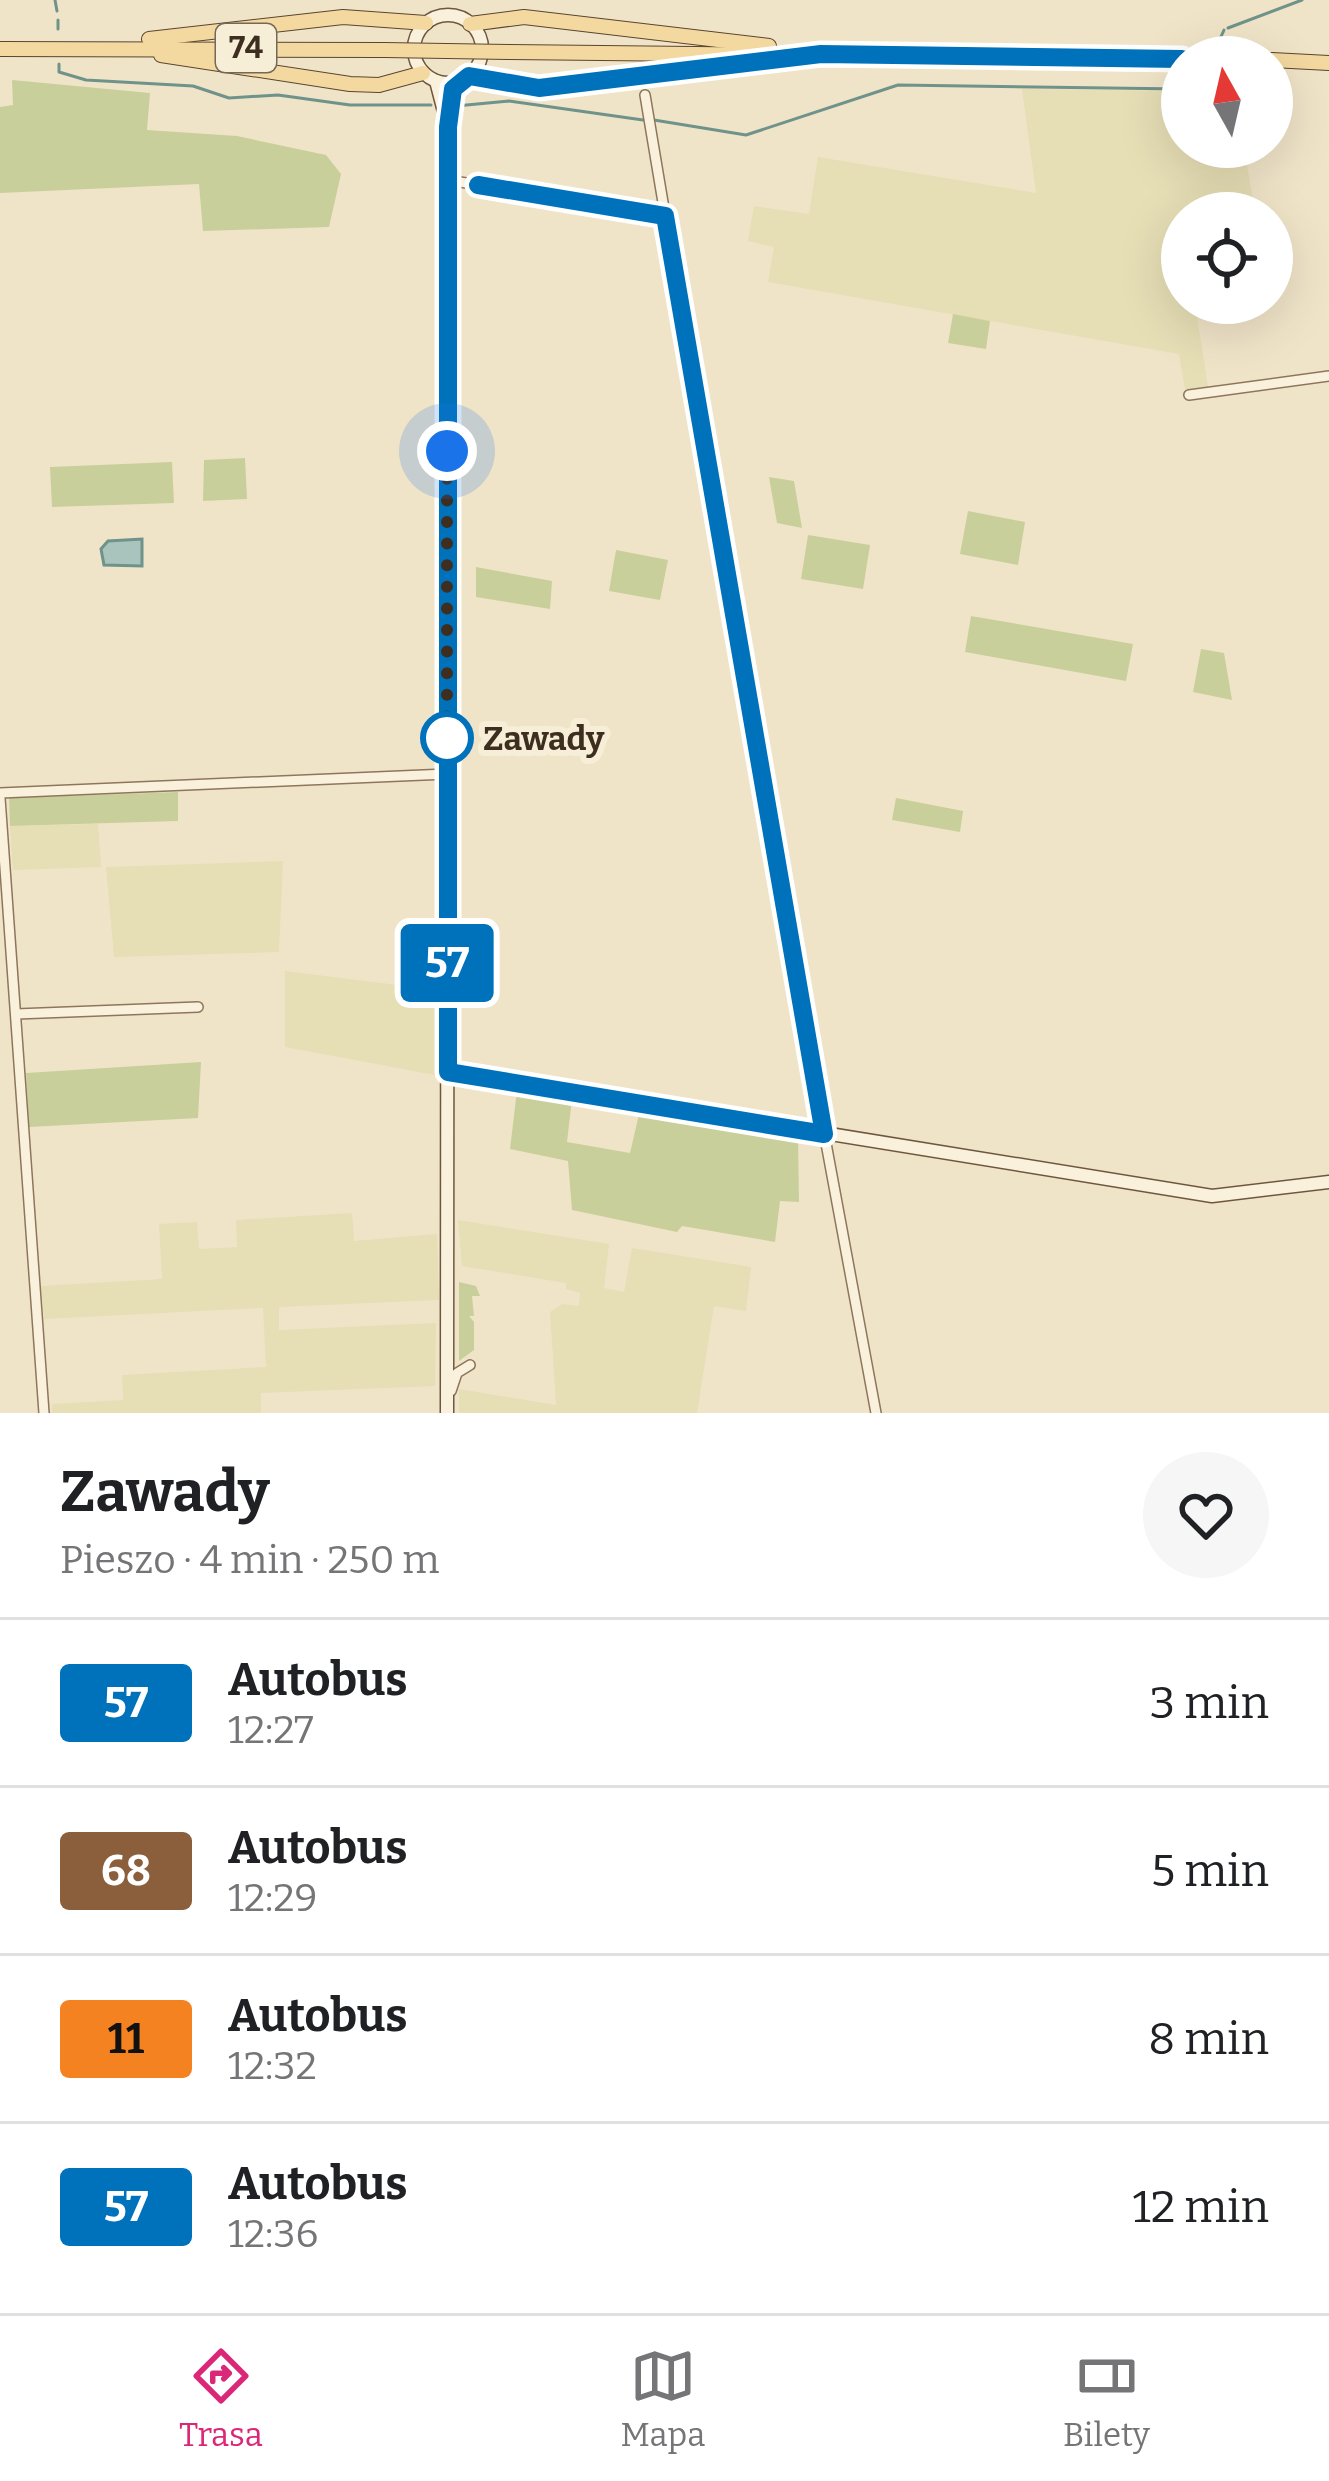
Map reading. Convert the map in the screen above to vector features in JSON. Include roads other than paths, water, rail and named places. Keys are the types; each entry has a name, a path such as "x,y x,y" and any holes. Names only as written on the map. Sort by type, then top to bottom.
{"main road":[{"path":"447,1407 448,127 464,78 482,46 448,0 415,42 448,127"},
{"path":"108,46 343,17 463,20 524,16 821,54"},
{"path":"108,46 350,84 430,77 539,88 821,54"},
{"name":"74","path":"0,49 108,46 1161,59"},
{"path":"1293,62 1329,63"},
{"path":"448,1072 1224,1197 1329,1182"}],"street":[{"path":"645,95 875,1413"},
{"path":"448,180 665,216"},
{"path":"1189,395 1329,376"},
{"path":"44,1413 0,795 447,774"},
{"path":"16,1014 198,1006"},
{"path":"447,1407 457,1373 470,1365"}],"water":[{"path":"142,539 142,566 104,565 101,549 108,541"}],"waterway":[{"path":"55,0 57,11"},
{"path":"1228,28 1302,0"},
{"path":"58,20 58,29"},
{"path":"1221,36 1224,30"},
{"path":"59,64 59,72 86,80 193,86 229,98 278,95 350,105 431,105"},
{"path":"654,120 746,135 898,85 1161,89"},
{"path":"456,106 509,101 643,120"}],"place":[{"name":"Zawady","path":"447,738"}]}
